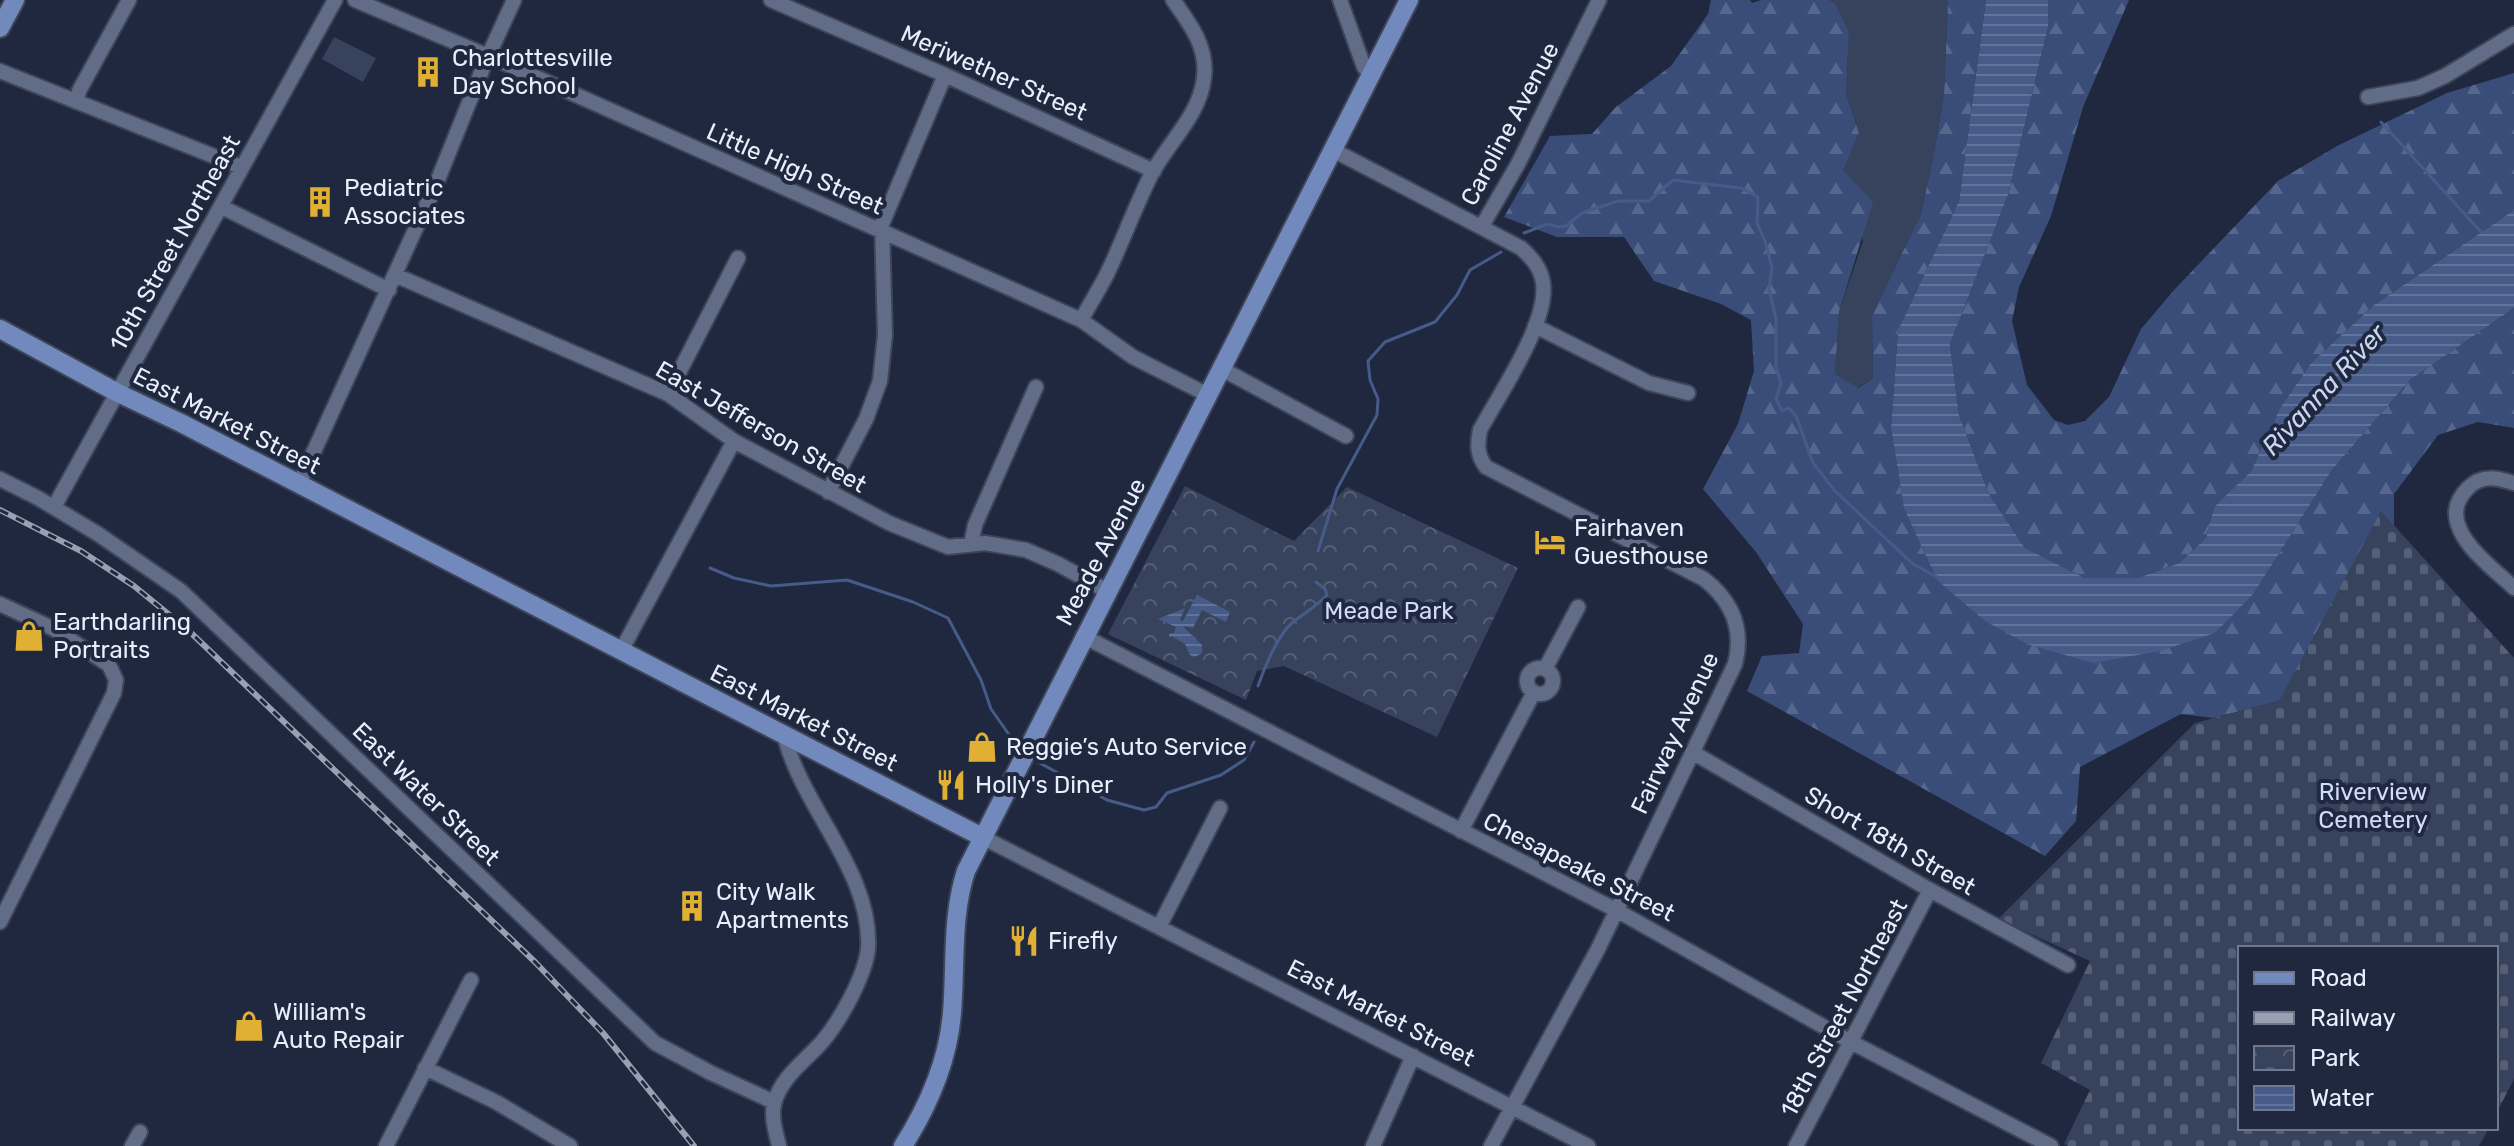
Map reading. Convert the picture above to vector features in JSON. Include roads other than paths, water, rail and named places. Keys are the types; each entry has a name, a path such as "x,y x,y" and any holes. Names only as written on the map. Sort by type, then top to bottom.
{"main road":[{"path":"0,9 5,0"},
{"path":"0,28 15,0"},
{"name":"Meade Avenue","path":"903,1146 925,1107 942,1067 952,1015 955,933 961,886 982,837 1409,0"},
{"name":"East Market Street","path":"0,329 116,392 982,837"}],"street":[{"path":"77,102 79,91 129,0"},
{"name":"10th Street Northeast","path":"54,507 335,0"},
{"name":"Little High Street","path":"355,0 1081,320 1133,357 1208,395"},
{"path":"299,484 437,182 514,0"},
{"name":"Meriwether Street","path":"771,0 945,75 1154,171"},
{"path":"1081,320 1107,273 1154,171 1197,101 1204,77 1203,50 1197,35 1173,0"},
{"path":"1340,0 1364,67 1370,74"},
{"name":"Caroline Avenue","path":"1482,226 1518,164 1599,0"},
{"path":"2368,97 2418,88 2432,82 2514,34"},
{"path":"0,71 241,167"},
{"path":"828,492 866,419 880,381 885,335 883,219 945,75"},
{"name":"Fairway Avenue","path":"1333,150 1482,226 1521,248 1537,265 1544,285 1535,326 1480,430 1477,442 1479,458 1486,467 1704,579 1724,598 1737,623 1739,650 1735,664 1598,949 1491,1146"},
{"path":"222,207 389,290"},
{"path":"668,394 738,258"},
{"name":"East Jefferson Street","path":"395,275 668,394 734,441 889,523 948,547 971,544 1009,546 1038,555 1109,592"},
{"path":"1535,326 1649,383 1688,393"},
{"path":"1222,369 1346,436"},
{"path":"971,544 975,525 1036,387"},
{"path":"621,651 734,441"},
{"path":"2514,483 2495,477 2479,480 2459,499 2456,512 2459,530 2467,544 2514,588"},
{"name":"East Water Street","path":"0,479 54,507 132,555 205,612 655,1043 774,1102"},
{"path":"0,604 54,629 109,665 116,682 0,922"},
{"path":"1461,831 1534,692 1528,685 1528,677 1537,669 1545,669 1578,607"},
{"name":"Chesapeake Street","path":"1083,636 1616,910 1851,1042 2051,1146"},
{"path":"779,1146 774,1126 774,1102 788,1076 824,1040 858,981 868,950 868,927 862,898 794,770 784,734"},
{"name":"Short 18th Street","path":"1692,752 1930,890 2068,965"},
{"path":"1159,927 1220,808"},
{"name":"East Market Street","path":"982,837 1588,1146"},
{"name":"18th Street Northeast","path":"1796,1146 1930,890"},
{"path":"386,1146 471,980"},
{"path":"1373,1146 1413,1056"},
{"path":"425,1068 496,1102 570,1145"},
{"path":"132,1146 140,1132"}],"water":[{"name":"Rivanna River","path":"1986,0 2048,0 2048,27 2008,195 1950,344 1959,415 1989,494 2025,548 2085,578 2138,578 2179,563 2206,538 2214,507 2251,471 2280,408 2311,363 2374,305 2514,210 2514,308 2410,380 2332,470 2254,593 2215,633 2160,651 2093,663 2027,644 1985,621 1937,580 1904,509 1891,428 1898,330 1959,201"},
{"path":"1197,595 1230,612 1226,622 1202,610 1193,628 1183,626 1202,645 1202,653 1195,657 1190,655 1185,644 1169,637 1176,627 1158,619 1185,608 1180,620 1183,621"}],"waterway":[{"path":"2381,122 2481,232"},
{"path":"1524,233 1547,224 1566,226 1582,213 1618,201 1649,201 1673,180 1741,188 1758,197 1757,223 1772,268 1769,289 1776,319 1776,367 1781,383 1776,399 1782,411 1789,408 1796,416 1813,463 1835,491 1913,564 1939,578"},
{"path":"1318,551 1337,489 1377,415 1378,399 1370,380 1368,361 1385,342 1435,322 1457,295 1470,270 1501,252"},
{"path":"710,568 734,578 771,586 847,580 913,602 948,618 981,680 991,709 1015,743"},
{"path":"1258,686 1272,652 1287,628 1327,595 1316,582"},
{"path":"1038,762 1107,800 1144,810 1156,807 1167,793 1221,775 1244,760 1254,742"}],"railway":[{"path":"0,510 81,551 134,586 188,630 535,962 603,1033 694,1146"}],"place":[{"name":"Charlottesville Day School","path":"428,72"},
{"name":"Pediatric Associates","path":"320,202"},
{"name":"Fairhaven Guesthouse","path":"1550,542"},
{"name":"Earthdarling Portraits","path":"29,636"},
{"name":"Reggie’s Auto Service","path":"982,747"},
{"name":"Holly's Diner","path":"951,785"},
{"name":"City Walk Apartments","path":"692,906"},
{"name":"Firefly","path":"1024,941"},
{"name":"William's Auto Repair","path":"249,1026"}],"park label":[{"name":"Meade Park","path":"1389,611"},
{"name":"Riverview Cemetery","path":"2373,806"}]}
